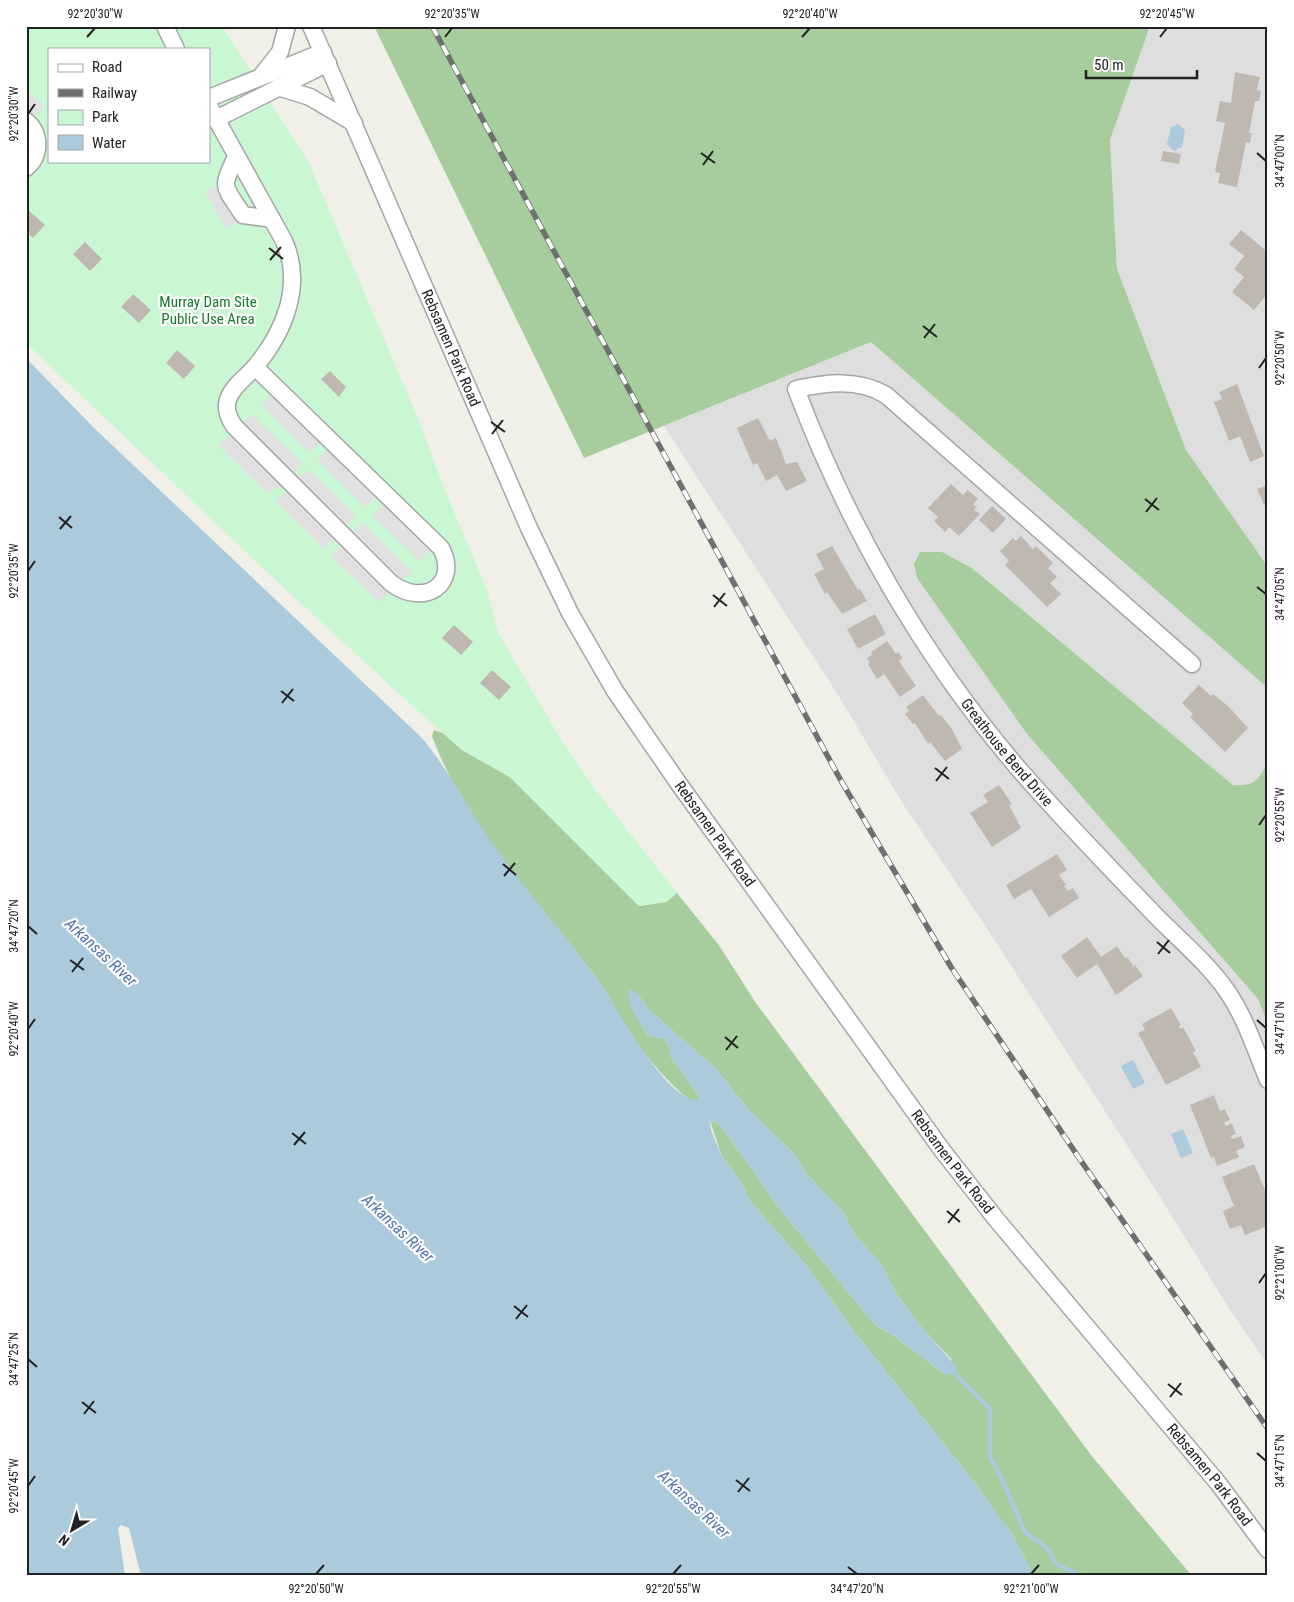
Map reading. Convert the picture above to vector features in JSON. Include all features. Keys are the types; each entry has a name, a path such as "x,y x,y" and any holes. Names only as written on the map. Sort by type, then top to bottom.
{"street":[{"path":"165,26 176,48"},
{"path":"262,75 280,52 287,26"},
{"name":"Rebsamen Park Road","path":"311,26 533,537 570,613 615,691 678,784 947,1157 996,1219 1218,1483 1268,1550"},
{"path":"210,98 262,75 326,58"},
{"path":"255,367 441,548 445,558 446,571 433,590 421,594 413,594 400,590 391,583 234,426 228,412 229,398 255,367 278,333 288,305 293,279 289,252 212,112 278,87 326,58"},
{"path":"278,87 310,97 354,123"},
{"path":"26,121 34,131 38,145 33,161 26,168"},
{"path":"236,157 225,178 224,185 243,215 272,219"},
{"name":"Greathouse Bend Drive","path":"1192,664 886,395 874,388 840,383 796,389 838,485 878,566 947,676 1018,768 1085,843 1223,985 1253,1044 1268,1080"}],"shaded area":[{"path":"1150,26 1268,26 1268,568 1186,450 1117,269 1110,140"},
{"path":"26,90 45,106 26,125"},
{"path":"231,178 252,215 226,228 205,192"},
{"path":"871,342 1268,688 1268,762 1258,780 1245,786 1233,785 972,568 917,578 1027,734 1258,999 1268,1024 1268,1365 1230,1310 1152,1184 984,924 903,804 840,698 664,426"},
{"path":"282,384 439,541 420,561 372,515 381,507 381,500 374,499 365,507 317,460 327,450 323,444 318,444 310,453 261,405"},
{"path":"252,415 302,463 296,469 296,475 302,475 309,470 356,516 347,525 349,530 353,531 363,523 412,571 378,602 330,556 339,548 340,543 334,540 324,549 275,501 285,493 284,487 277,487 268,494 218,445"}],"green space":[{"name":"Murray Dam Site Public Use Area","path":"26,26 222,26 309,163 419,421 444,488 487,590 498,633 562,741 595,789 677,893 666,902 639,906 510,777 462,750 269,574 26,343"},
{"path":"374,26 1150,26 1110,140 1117,269 1186,450 1268,567 1268,688 871,342 584,458"},
{"path":"920,552 942,552 972,568 1233,785 1246,785 1255,781 1268,762 1268,1024 1258,999 1027,734 917,578 914,564"},
{"path":"434,730 443,733 462,750 510,777 639,906 666,902 677,893 718,944 756,1003 1091,1455 1192,1576 1034,1576 1013,1536 974,1482 849,1325 811,1271 750,1201 740,1180 722,1157 710,1121 716,1122 721,1126 782,1212 876,1326 890,1333 946,1375 952,1360 921,1327 895,1292 882,1265 854,1234 843,1212 806,1174 795,1155 748,1109 717,1070 648,1009 637,993 636,1016 648,1035 664,1039 668,1044 672,1059 698,1094 698,1100 689,1100 653,1064 630,1033 598,980 484,833 464,802 447,770 432,736"}],"water":[{"path":"1178,124 1185,130 1182,147 1174,151 1167,144 1171,127"},
{"name":"Arkansas River","path":"26,358 94,428 421,737 440,762 504,859 598,980 642,1050 671,1085 685,1096 698,1100 698,1094 672,1059 668,1044 664,1039 648,1035 637,1019 629,1001 629,989 637,993 648,1009 717,1070 748,1109 795,1155 806,1174 843,1212 854,1234 882,1265 895,1292 921,1327 956,1366 956,1372 946,1375 890,1333 876,1326 782,1212 721,1126 716,1122 710,1121 711,1130 722,1157 740,1180 750,1201 811,1271 849,1325 974,1482 1013,1536 1034,1576 141,1576 129,1528 121,1525 118,1528 125,1576 26,1576"},
{"path":"1133,1060 1145,1083 1133,1089 1121,1066"},
{"path":"1183,1129 1193,1153 1181,1158 1171,1134"}],"building":[{"path":"1235,72 1260,77 1257,90 1261,91 1259,101 1255,101 1249,133 1252,133 1250,143 1246,142 1237,187 1218,183 1220,173 1215,172 1225,123 1216,121 1220,101 1231,103"},
{"path":"1163,151 1181,154 1179,164 1161,161"},
{"path":"26,208 45,225 33,238 26,231"},
{"path":"1241,230 1268,252 1268,293 1254,310 1232,292 1244,277 1234,269 1244,256 1229,244"},
{"path":"85,242 102,259 90,271 73,254"},
{"path":"133,294 151,310 139,323 121,307"},
{"path":"177,350 195,366 184,379 166,363"},
{"path":"330,371 346,387 339,397 321,379"},
{"path":"1237,384 1264,456 1250,462 1240,436 1229,441 1214,402 1222,399 1219,392"},
{"path":"758,418 770,441 776,438 786,464 797,462 807,481 786,491 777,475 766,481 757,463 753,465 737,428"},
{"path":"951,484 963,495 968,490 978,499 973,504 977,507 974,510 980,514 959,536 949,527 945,532 934,521 938,517 928,508"},
{"path":"1268,485 1268,504 1264,505 1257,489"},
{"path":"992,506 1006,519 993,533 979,520"},
{"path":"1021,536 1033,549 1036,546 1053,563 1048,568 1057,577 1050,583 1061,594 1047,607 1005,565 1009,561 1000,551 1013,538 1016,541"},
{"path":"832,546 858,590 860,589 867,601 842,614 827,592 825,594 814,574 824,569 816,554"},
{"path":"875,614 886,634 858,649 847,629"},
{"path":"454,625 473,642 461,655 442,638"},
{"path":"887,641 896,654 898,652 903,658 899,661 916,686 900,697 884,674 877,679 868,664 870,663 867,658 873,654 871,652"},
{"path":"492,670 511,687 499,700 480,683"},
{"path":"1199,685 1211,696 1213,694 1228,706 1248,728 1225,752 1190,717 1193,714 1182,703"},
{"path":"923,695 952,729 962,749 945,761 930,742 928,744 915,723 913,724 905,714 909,711 906,707"},
{"path":"999,785 1012,804 1009,805 1021,828 992,847 970,813 988,802 983,795"},
{"path":"1057,854 1067,870 1059,875 1066,885 1064,886 1068,891 1073,888 1079,898 1049,917 1031,889 1014,899 1006,885"},
{"path":"1087,937 1101,957 1117,946 1125,958 1127,957 1133,965 1131,968 1135,965 1143,976 1116,995 1097,964 1077,978 1061,956"},
{"path":"1171,1008 1181,1025 1179,1026 1180,1029 1183,1027 1196,1051 1193,1052 1201,1067 1166,1085 1138,1033 1145,1030 1142,1024"},
{"path":"1214,1095 1220,1111 1225,1109 1230,1120 1224,1122 1226,1126 1232,1123 1236,1134 1231,1136 1232,1139 1241,1136 1245,1147 1236,1151 1239,1157 1217,1166 1214,1157 1211,1158 1190,1105"},
{"path":"1254,1164 1265,1190 1268,1189 1268,1226 1245,1235 1241,1225 1230,1229 1223,1211 1234,1206 1222,1177"}],"waterway":[{"path":"951,1370 990,1409 990,1457 1004,1483 1025,1532 1048,1549 1056,1564 1082,1576"}],"railway":[{"path":"432,26 840,779 951,967 1079,1158 1268,1429"}]}
